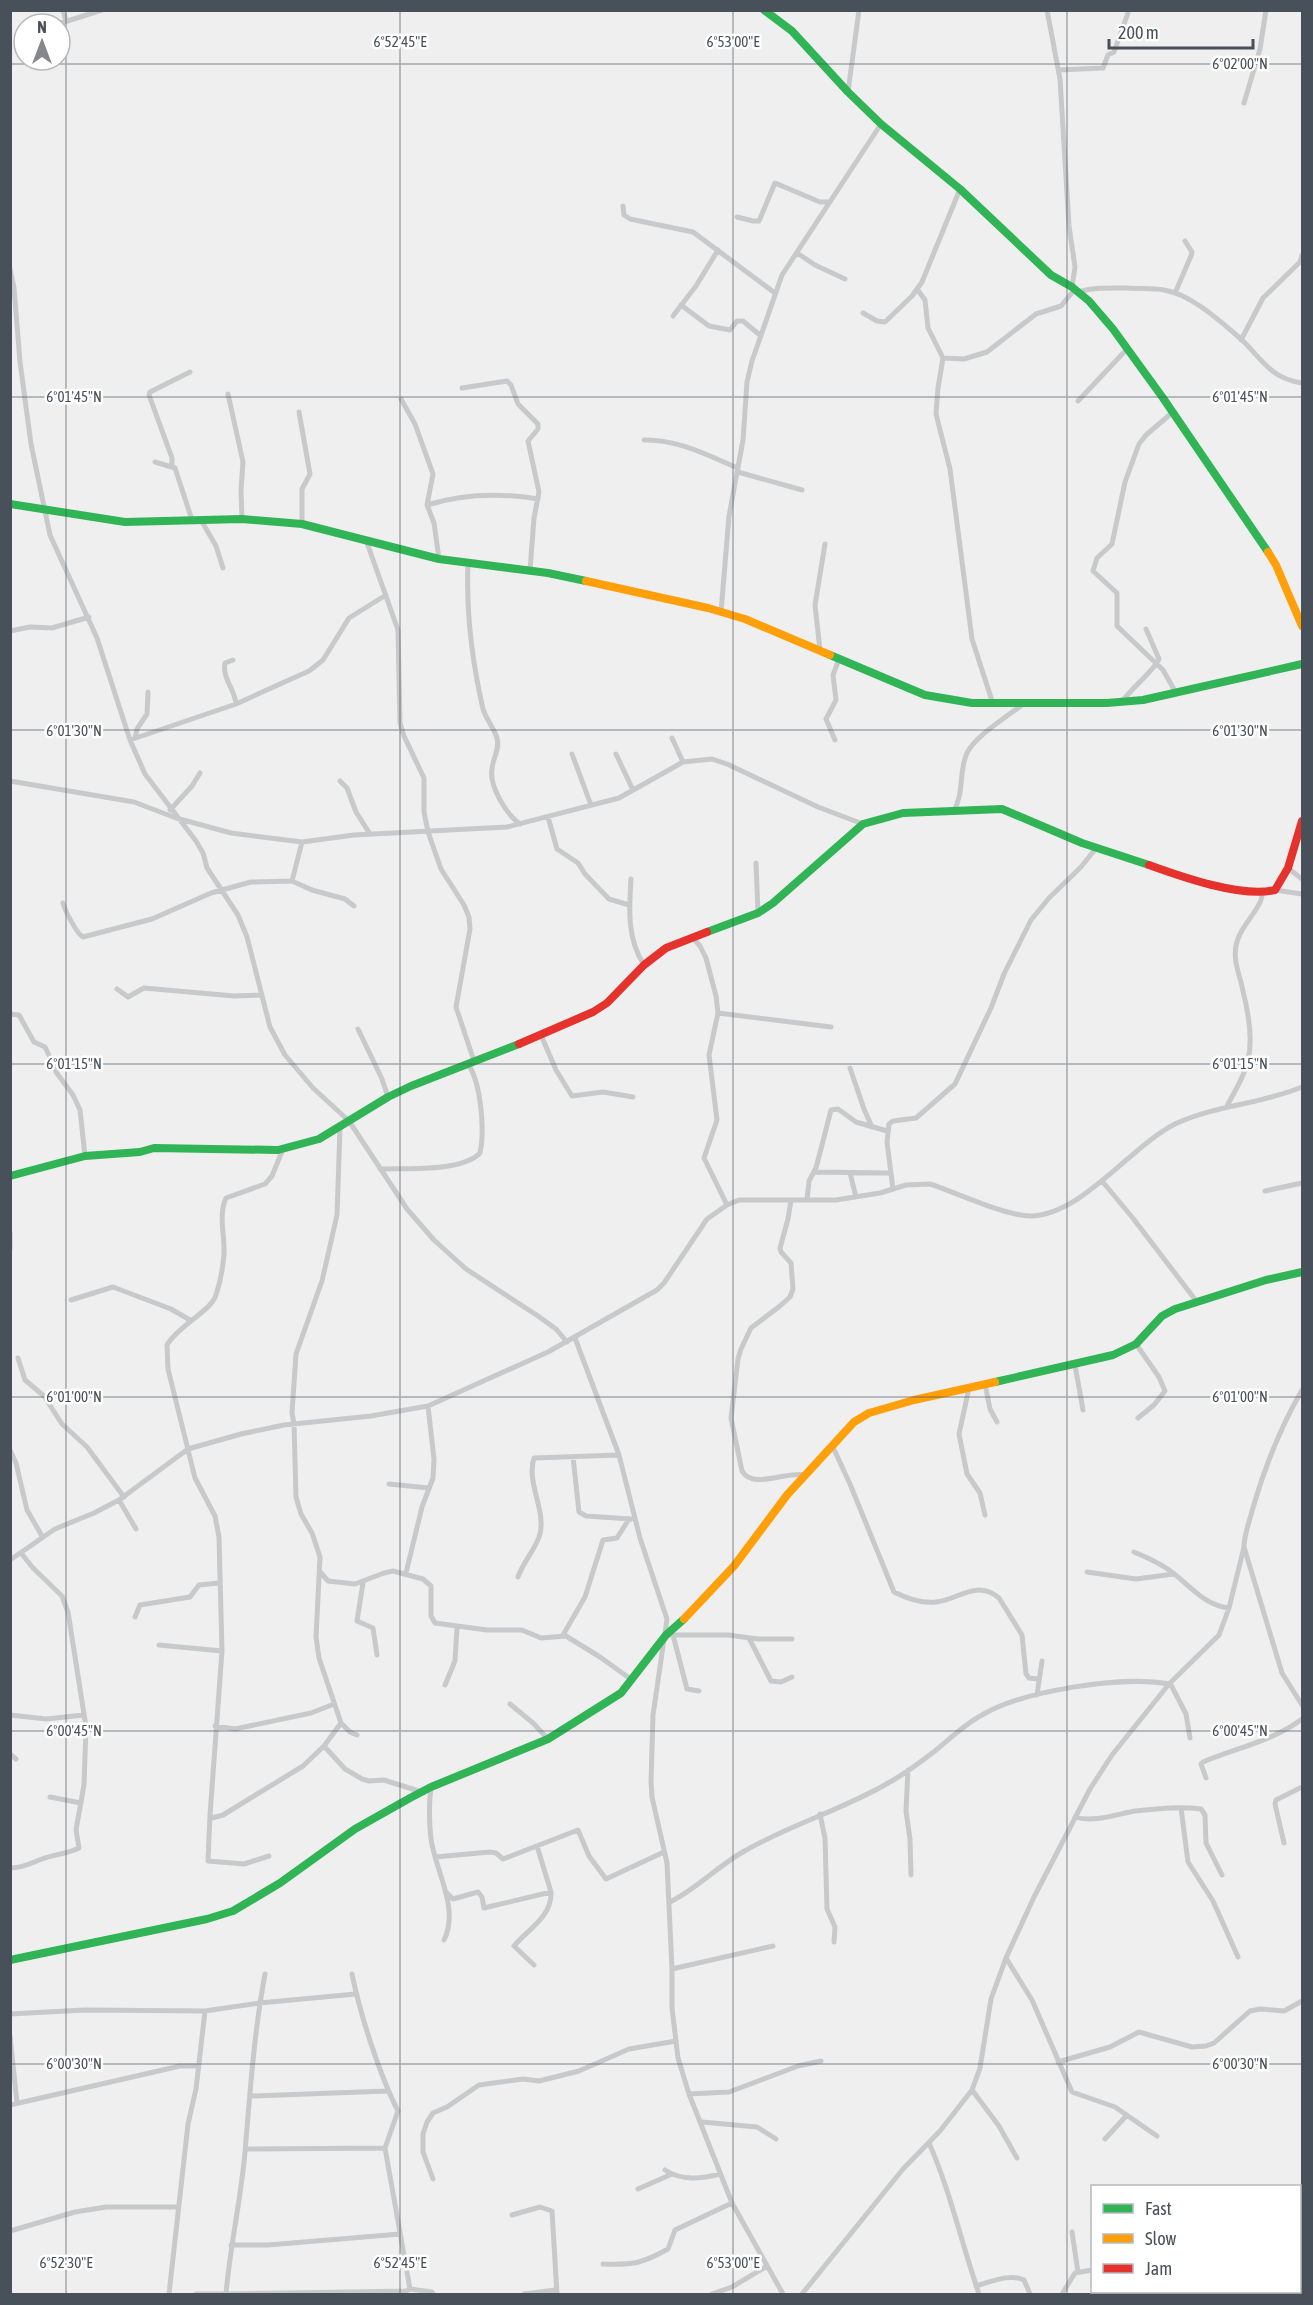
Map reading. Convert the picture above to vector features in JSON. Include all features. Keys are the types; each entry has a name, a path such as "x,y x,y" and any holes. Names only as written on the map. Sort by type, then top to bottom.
{"street":[{"path":"72,20 102,10"},
{"path":"764,10 792,31 881,124 960,189 1051,275 1075,289 1089,302 1173,412 1257,533 1276,565 1302,626"},
{"path":"848,92 859,10"},
{"path":"943,358 964,359 987,352 1036,314 1061,306 1075,289 1076,267 1067,205 1059,70 1047,10"},
{"path":"1059,70 1103,68 1108,55 1114,52 1129,10"},
{"path":"1244,104 1260,49 1266,10"},
{"path":"721,612 729,516 743,440 747,382 752,361 782,275 881,124"},
{"path":"737,217 759,221 775,183 820,202 830,202"},
{"path":"863,313 877,321 885,322 917,289 945,229 960,189"},
{"path":"622,206 624,215 630,219 693,232 775,293"},
{"path":"1175,293 1192,252 1185,241"},
{"path":"673,316 696,286 718,250"},
{"path":"797,253 844,279"},
{"path":"1241,340 1258,305 1300,262 1302,255"},
{"path":"10,269 31,444 47,526 56,550 89,617 145,774 203,853 207,868 238,915 247,937 270,1027 285,1055 313,1089 349,1121 407,1209 434,1240 466,1269 556,1329 567,1342"},
{"path":"917,289 925,300 928,328 943,358 936,414 950,469 972,639 993,704"},
{"path":"1075,289 1153,290 1175,293 1207,311 1241,340 1271,371 1281,378 1302,383"},
{"path":"1089,302 1090,289"},
{"path":"681,305 709,326 730,330 737,321 743,321 761,336"},
{"path":"1078,401 1127,349"},
{"path":"190,372 150,392 149,395 192,520"},
{"path":"462,388 507,381 511,385 518,404 538,424 538,429 528,441 538,488 530,570"},
{"path":"228,394 243,462 242,519"},
{"path":"401,399 415,424 433,474 427,505 434,523 439,559"},
{"path":"299,412 310,474 302,489 302,524"},
{"path":"1173,412 1139,444 1125,482 1112,544 1097,558 1093,571 1117,593 1117,626 1157,664 1169,678 1176,693"},
{"path":"644,440 663,441 694,450 738,470 802,490"},
{"path":"155,462 172,465"},
{"path":"427,505 451,497 520,496 538,499"},
{"path":"10,504 125,522 242,519 302,524 439,559 530,570 745,619 937,699 972,704 1122,702 1176,693 1302,664"},
{"path":"201,520 216,546 223,568"},
{"path":"366,539 398,630 400,723 424,778 424,812 428,832 441,869 469,917 470,929 456,1007 479,1088 481,1119 480,1153 476,1157 459,1163 434,1167 380,1169"},
{"path":"820,651 814,604 825,544"},
{"path":"468,563 469,629 484,710 495,732 498,746 491,771 492,778 506,808 520,824"},
{"path":"133,739 236,704 318,665 349,618 386,595"},
{"path":"10,631 30,627 57,627 89,617"},
{"path":"1122,702 1159,659 1146,629"},
{"path":"835,740 826,719 836,700 833,675 838,659"},
{"path":"233,660 225,663 224,675 236,704"},
{"path":"133,739 147,714 148,692"},
{"path":"952,812 961,798 964,764 968,752 981,737 1023,704"},
{"path":"672,738 683,762"},
{"path":"573,754 591,806"},
{"path":"616,754 633,790"},
{"path":"10,781 134,802 176,818 231,833 302,842 370,834 488,830 520,824 619,798 683,762 712,759 721,761 818,807 863,824"},
{"path":"170,810 192,786 200,773"},
{"path":"340,781 347,788 356,812 370,834"},
{"path":"10,1176 85,1156 140,1152 154,1148 284,1149 319,1139 388,1097 411,1086 541,1035 601,1007 644,965 666,948 758,914 863,824 903,813 1002,809 1082,843 1193,880 1262,893 1275,890 1302,894"},
{"path":"548,817 557,849 578,863 585,874 609,899 629,905"},
{"path":"1275,890 1288,868 1302,821"},
{"path":"292,881 302,842"},
{"path":"893,1189 887,1131 889,1124 894,1121 916,1118 955,1084 1031,920 1097,847"},
{"path":"756,863 758,914"},
{"path":"1288,868 1302,879"},
{"path":"631,879 629,905 632,941 644,965"},
{"path":"63,903 65,911 72,919 75,932 83,937 152,919 211,893 243,883 292,881 345,900 354,906"},
{"path":"1227,1106 1244,1074 1249,1051 1246,1012 1243,990 1235,963 1235,948 1241,928 1262,900 1262,893"},
{"path":"693,938 706,958 718,1013 709,1055 717,1120 704,1158 727,1204"},
{"path":"117,989 128,997 144,988 234,996 262,994"},
{"path":"718,1013 831,1027"},
{"path":"10,1014 20,1015 34,1042 45,1047 61,1079 73,1095 80,1110 85,1156"},
{"path":"358,1029 388,1097"},
{"path":"541,1035 556,1070 573,1096 603,1092 633,1097"},
{"path":"850,1068 872,1127"},
{"path":"10,1560 42,1536 122,1498 188,1449 241,1434 294,1424 371,1416 428,1406 567,1342 657,1290 707,1219 727,1204 747,1198 807,1200 856,1197 912,1184 930,1184 1002,1210 1029,1216 1039,1215 1062,1206 1102,1181 1143,1145 1172,1126 1227,1106 1302,1088"},
{"path":"807,1200 809,1180 814,1172 831,1110 838,1109 856,1122 887,1131"},
{"path":"340,1128 337,1215 334,1233 325,1260 322,1281 296,1354 292,1413 296,1497 320,1557 317,1647 323,1674 341,1723 357,1735"},
{"path":"269,1856 244,1864 208,1861 215,1726 222,1651 219,1537 215,1516 195,1479 168,1369 167,1354 171,1340 190,1320 213,1302 219,1287 224,1255 223,1211 226,1198 265,1184 284,1149"},
{"path":"814,1172 890,1173"},
{"path":"850,1173 856,1197"},
{"path":"1102,1181 1197,1302"},
{"path":"1265,1191 1302,1183"},
{"path":"791,1200 780,1248 791,1263 793,1289 790,1297 757,1322 746,1337 738,1359 731,1418 742,1471 746,1477 753,1480 790,1473 805,1475"},
{"path":"10,1233 10,1249"},
{"path":"10,1960 207,1919 233,1911 280,1883 356,1829 422,1791 548,1739 621,1693 669,1635 734,1566 773,1511 854,1422 869,1413 914,1400 1113,1355 1136,1344 1167,1313 1266,1280 1302,1272"},
{"path":"71,1300 113,1287 171,1309 190,1320"},
{"path":"575,1338 619,1455 632,1519 665,1612 669,1635 687,1689 699,1691"},
{"path":"1136,1344 1166,1391 1138,1418"},
{"path":"18,1358 25,1380 44,1396 62,1424 87,1447 122,1498 136,1529"},
{"path":"1074,1365 1083,1410"},
{"path":"985,1384 990,1409 997,1422"},
{"path":"969,1388 960,1434 967,1474 980,1493 985,1515"},
{"path":"802,2295 903,2169 972,2090 980,2068 991,2000 1006,1958 1034,1897 1090,1789 1112,1755 1170,1684 1219,1635 1229,1608 1244,1539 1257,1496 1270,1458 1291,1409 1302,1390"},
{"path":"406,1573 422,1507 433,1478 434,1459 428,1406"},
{"path":"832,1445 894,1592 919,1601 930,1602 939,1602 969,1591 986,1591 994,1594 999,1598 1022,1635 1026,1674 1029,1678 1038,1679"},
{"path":"10,1450 16,1462 27,1510 42,1536"},
{"path":"518,1577 521,1567 540,1534 534,1458 619,1455"},
{"path":"573,1457 579,1512 586,1516 632,1519"},
{"path":"389,1484 429,1488"},
{"path":"563,1635 585,1597 603,1540 616,1538 632,1519"},
{"path":"1244,1547 1282,1673 1301,1700"},
{"path":"10,1868 29,1865 79,1848 76,1830 86,1755 84,1715 66,1602 21,1552"},
{"path":"1134,1552 1156,1561 1204,1599 1229,1608"},
{"path":"320,1572 328,1581 356,1584 384,1573 406,1573 423,1579 431,1586 433,1620 441,1624 522,1630 541,1638 563,1635 632,1680"},
{"path":"1087,1572 1136,1579 1174,1574"},
{"path":"363,1582 357,1622 375,1631 377,1655"},
{"path":"135,1617 140,1605 186,1599 199,1585 219,1583"},
{"path":"445,1685 456,1656 458,1627"},
{"path":"669,1635 728,1635 792,1639"},
{"path":"669,1635 653,1715 651,1749 652,1797 664,1852 670,1902 672,2008 676,2041 682,2075 732,2203 783,2295"},
{"path":"749,1638 771,1681 781,1682 792,1677"},
{"path":"159,1645 222,1651"},
{"path":"1037,1695 1042,1661"},
{"path":"670,1902 685,1895 740,1853 820,1814 853,1802 908,1770 982,1714 998,1706 1037,1695 1110,1683 1170,1684"},
{"path":"1170,1684 1186,1714 1190,1738"},
{"path":"215,1726 235,1729 311,1713 334,1704"},
{"path":"510,1704 548,1739"},
{"path":"10,1715 46,1719 84,1715"},
{"path":"1206,1778 1201,1764 1203,1762 1275,1735 1302,1719"},
{"path":"210,1815 216,1818 222,1815 296,1771 324,1746 341,1723"},
{"path":"324,1746 345,1769 362,1779 384,1780 422,1791"},
{"path":"10,1754 16,1759"},
{"path":"908,1770 906,1811 910,1839 911,1875"},
{"path":"431,1786 431,1838 446,1891 448,1923 444,1940"},
{"path":"1284,1843 1276,1800 1302,1787"},
{"path":"50,1797 81,1803"},
{"path":"1075,1817 1087,1819 1136,1811 1181,1808 1203,1811 1206,1843 1222,1875"},
{"path":"1181,1808 1188,1862 1213,1901 1238,1957"},
{"path":"820,1814 825,1838 827,1909 835,1927 834,1942"},
{"path":"435,1857 490,1852 503,1859 578,1830 589,1856 606,1880 664,1852"},
{"path":"534,1965 514,1946 542,1918 550,1904 551,1892 537,1846"},
{"path":"446,1891 453,1899 478,1892 482,1897 484,1908 551,1892"},
{"path":"672,1969 773,1946"},
{"path":"1006,1958 1032,2000 1072,2092 1114,2107 1157,2136"},
{"path":"228,2294 231,2245 245,2149 259,2003 265,1974"},
{"path":"352,1974 356,1994 388,2087 387,2091 398,2111 385,2148 410,2289"},
{"path":"10,2014 84,2010 205,2011 259,2003 356,1994"},
{"path":"1059,2062 1110,2047 1139,2032 1184,2045 1206,2046 1214,2043 1250,2011 1260,2009 1284,2011 1302,2001"},
{"path":"169,2295 188,2124 196,2089 205,2011"},
{"path":"10,2036 14,2104 180,2066 198,2066"},
{"path":"433,2179 423,2152 423,2134 427,2122 433,2113 447,2107 478,2085 522,2079 545,2080 579,2071 629,2049 676,2041"},
{"path":"689,2094 729,2092 798,2066 821,2061"},
{"path":"972,2090 999,2126 1017,2158"},
{"path":"251,2096 387,2091"},
{"path":"1105,2139 1127,2115"},
{"path":"702,2122 757,2127 776,2139"},
{"path":"928,2143 940,2168 944,2188 979,2295"},
{"path":"245,2149 385,2148"},
{"path":"665,2170 672,2174 696,2178 720,2174"},
{"path":"638,2188 672,2174"},
{"path":"603,2264 630,2265 645,2262 668,2249 675,2230 732,2203"},
{"path":"10,2231 75,2212 96,2209 178,2207"},
{"path":"512,2215 540,2207 552,2211 556,2292 524,2295"},
{"path":"1062,2294 1078,2272 1072,2232"},
{"path":"231,2245 268,2245 400,2234"},
{"path":"712,2295 732,2287 766,2266"},
{"path":"1078,2272 1091,2270"},
{"path":"976,2286 1017,2277 1024,2280 1030,2295"},
{"path":"196,2295 406,2291 410,2289 432,2292 433,2295"}],"traffic: fast":[{"path":"764,10 792,31 881,124 960,189 1051,275 1072,287 1089,301 1113,329 1163,398 1268,552"},
{"path":"10,504 125,522 242,519 302,524 439,559 548,573 586,581"},
{"path":"830,655 925,695 972,703 1107,703 1143,700 1302,664"},
{"path":"707,932 758,913 773,903 863,824 903,813 1002,809 1082,843 1149,865"},
{"path":"10,1176 85,1156 140,1152 154,1148 278,1150 319,1139 388,1097 411,1086 519,1044"},
{"path":"995,1382 1113,1355 1136,1344 1162,1316 1175,1309 1266,1280 1302,1272"},
{"path":"10,1960 207,1919 233,1911 280,1883 355,1829 410,1798 431,1787 548,1739 621,1693 666,1635 684,1619"}],"traffic: slow":[{"path":"1268,552 1276,565 1302,626"},
{"path":"586,581 708,608 745,619 830,655"},
{"path":"684,1619 734,1566 787,1495 854,1422 869,1413 914,1400 995,1382"}],"traffic: jam":[{"path":"1149,865 1229,889 1261,892 1275,890 1288,868 1302,821"},
{"path":"519,1044 593,1012 607,1003 644,965 666,948 707,932"}]}
